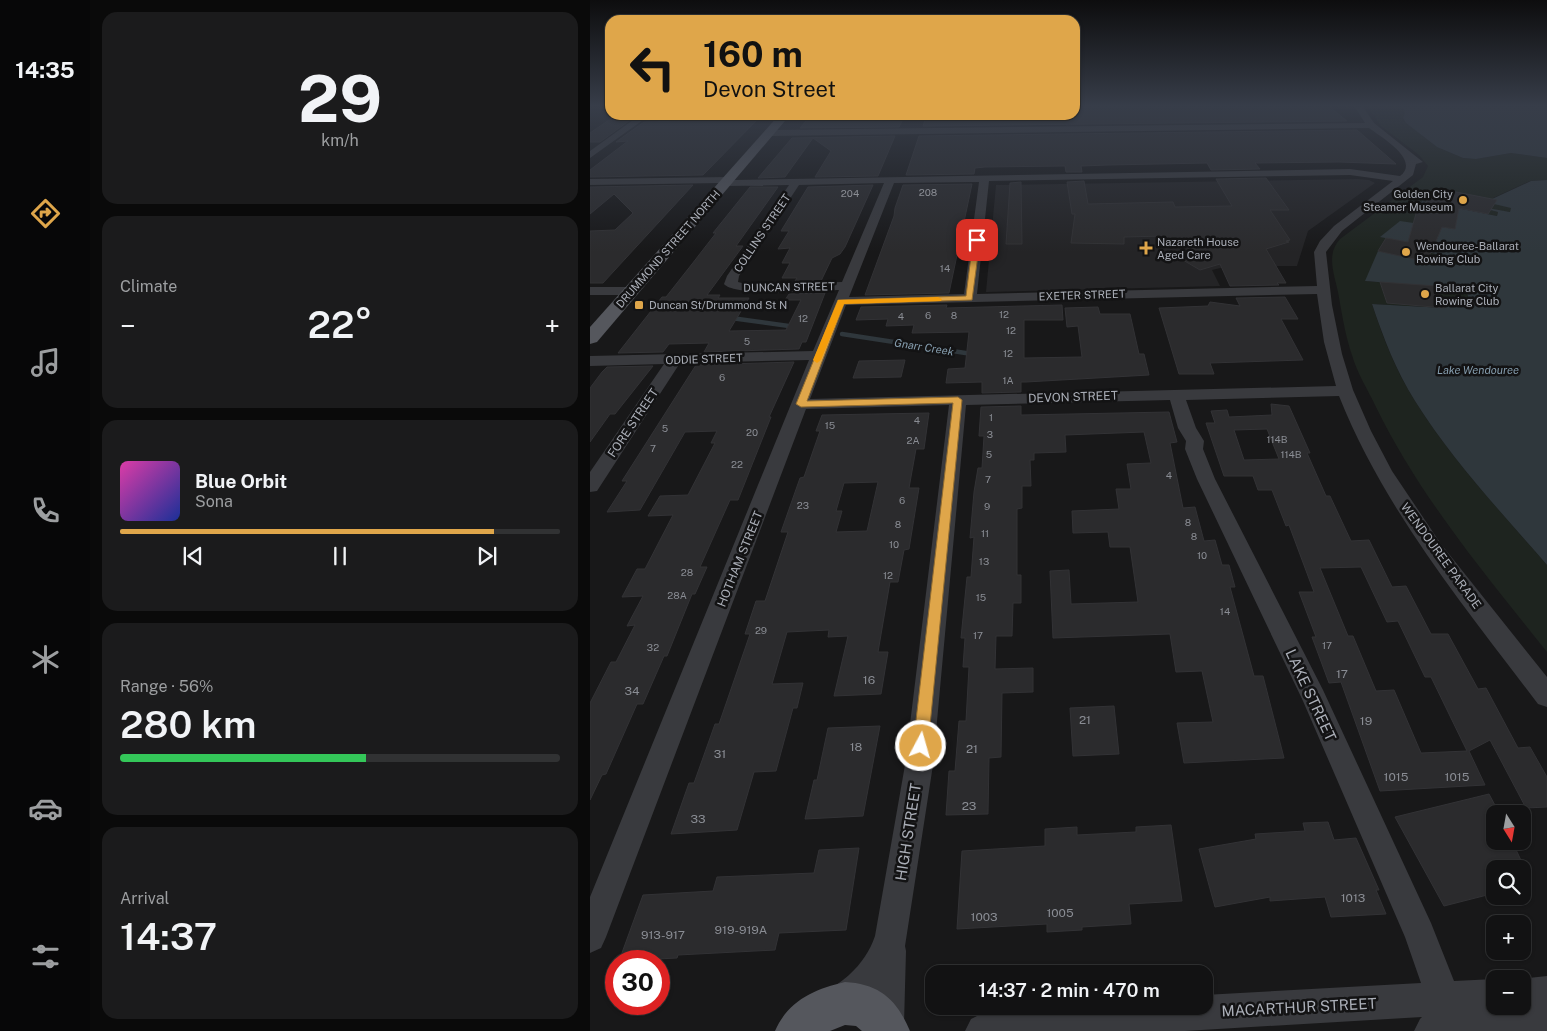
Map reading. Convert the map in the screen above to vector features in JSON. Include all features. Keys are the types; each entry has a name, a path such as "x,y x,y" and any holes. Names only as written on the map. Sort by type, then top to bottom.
{"main road":[{"name":"DRUMMOND STREET NORTH","path":"590,338 750,155"},
{"path":"804,1023 842,1003 863,1006 872,1010 887,1029"}],"street":[{"path":"590,182 796,182 1350,172 1403,181 1419,174 1421,169 1418,161 1409,155"},
{"path":"970,298 984,178"},
{"name":"HOTHAM STREET","path":"590,937 819,355 890,180"},
{"name":"WENDOUREE PARADE","path":"1403,181 1338,229 1323,243 1320,252 1320,263 1339,372 1345,391 1373,453 1405,507 1547,696"},
{"name":"COLLINS STREET","path":"731,285 732,278 796,182"},
{"name":"DUNCAN STREET","path":"731,285 745,288 844,293"},
{"path":"590,291 631,290"},
{"name":"EXETER STREET","path":"844,293 970,298 1324,290"},
{"name":"ODDIE STREET","path":"590,361 819,355"},
{"name":"FORE STREET","path":"590,486 675,359"},
{"name":"DEVON STREET","path":"801,404 1345,391"},
{"name":"LAKE STREET","path":"1176,394 1187,428 1195,441 1194,449 1206,479 1314,698 1420,934 1444,999"},
{"name":"HIGH STREET","path":"887,1029 891,936 919,765 958,400"},
{"name":"HIGH STREET","path":"804,1023 863,987 882,961 891,936"},
{"path":"1531,994 1547,993"},
{"name":"MACARTHUR STREET","path":"983,1031 1054,1021 1486,997"},
{"path":"1432,1031 1547,1024"}],"shaded area":[{"path":"1419,155 1456,155 1463,158 1476,159 1499,155 1526,155 1547,158 1547,180 1530,181 1493,198 1512,208 1510,212 1482,208 1498,212 1497,216 1422,201 1417,210 1457,216 1455,229 1413,222 1427,246 1432,249 1431,253 1461,259 1458,265 1421,257 1366,281 1465,289 1470,301 1441,299 1445,308 1372,304 1385,342 1396,366 1408,390 1429,423 1478,485 1547,565 1547,652 1477,564 1433,504 1393,440 1363,381 1354,362 1346,332 1333,271 1333,251 1340,239 1423,177 1428,166"},
{"name":"Nazareth House Aged Care","path":"1369,180 1375,183 1308,231 1297,266 1229,266 1212,270 1220,286 986,292 996,185"}],"water":[{"path":"1456,155 1499,155 1476,159 1463,158"},
{"path":"1526,155 1547,155 1547,158"},
{"name":"Lake Wendouree","path":"1547,180 1547,565 1478,485 1429,423 1408,390 1396,366 1372,304 1445,308 1441,298 1470,301 1465,289 1365,281 1378,251 1458,265 1460,259 1431,253 1427,246 1380,237 1400,221 1455,229 1457,216 1417,210 1422,201 1497,216 1498,212 1482,207 1510,212 1511,208 1494,204 1496,200 1492,199 1531,181"}],"building":[{"path":"610,155 723,155 703,175 590,177 590,170"},
{"path":"777,155 801,155 785,177 758,178"},
{"path":"828,155 887,155 878,176 815,177"},
{"path":"913,155 1386,155 1396,164 1339,162 1255,163 1260,169 1211,170 1207,163 1108,165 1081,166 1082,172 1066,172 1065,166 985,167 975,168 974,174 906,175"},
{"path":"1266,178 1289,210 1270,210 1290,240 1286,241 1289,242 1266,249 1286,283 1277,283 1279,285 1230,286 1220,264 1200,270 1183,260 1200,254 1165,236 1124,237 1124,244 1071,243 1075,214 1072,214 1067,182 1084,181 1088,204 1173,202 1175,207 1232,206 1216,179"},
{"path":"1021,182 1022,244 1006,244 1010,183"},
{"path":"972,184 949,293 865,295 894,216 903,185"},
{"path":"693,185 603,283 590,283 590,231 615,230 633,213 614,194 590,214 590,187"},
{"path":"873,185 845,247 840,254 832,258 821,281 795,281 797,278 782,278 790,263 782,263 790,248 778,249 789,231 781,231 808,187"},
{"path":"750,187 778,187 736,246 743,246 707,295 720,295 718,298 749,298 729,331 786,330 801,300 785,300 789,294 825,293 806,342 802,342 799,349 704,352 709,343 669,344 663,352 618,353 662,297 666,297"},
{"path":"1434,191 1451,191 1497,200 1488,214 1459,208 1455,229 1442,227 1427,262 1378,251 1386,238 1408,242 1417,210 1420,211"},
{"name":"Ballarat City Rowing Club","path":"1380,282 1436,286 1445,308 1387,303"},
{"path":"1285,297 1298,319 1281,319 1303,360 1210,363 1214,374 1179,374 1159,308 1208,306 1210,302 1240,306 1236,298"},
{"path":"947,305 946,308 1062,305 1063,320 1024,320 1024,358 1082,357 1078,326 1067,327 1065,308 1098,307 1100,314 1130,314 1139,354 1144,354 1149,375 1021,382 1021,392 982,393 982,382 946,383 948,369 965,368 969,332 912,333 914,325 886,326 888,319 856,320 861,307"},
{"path":"905,360 901,377 853,378 859,361"},
{"path":"794,362 769,417 771,417 738,500 730,500 700,567 707,567 695,594 692,594 667,656 664,656 643,704 637,704 606,774 602,775 590,800 590,703 611,662 616,662 635,625 627,626 643,596 622,597 637,569 645,569 673,515 648,516 660,496 688,495 715,443 711,443 717,431 685,432 640,510 607,512 627,481 622,481 696,365"},
{"path":"653,366 615,414 610,414 590,442 590,388 602,372 607,367"},
{"path":"1271,404 1289,406 1310,453 1307,453 1326,496 1330,496 1351,541 1369,540 1392,587 1406,586 1431,634 1448,634 1478,689 1486,688 1518,748 1530,747 1547,777 1547,807 1531,808 1531,805 1524,805 1490,740 1469,751 1485,785 1380,791 1341,682 1329,683 1312,637 1316,637 1299,592 1314,592 1289,525 1286,526 1272,490 1258,490 1253,476 1224,476 1206,423 1215,423 1211,411 1227,410 1229,417 1272,415","holes":["1267,429 1279,459 1244,460 1234,430","1361,567 1387,622 1398,621 1425,677 1431,677 1467,751 1421,753 1394,690 1376,691 1353,636 1348,636 1320,568"]},
{"path":"1021,406 1021,415 1169,412 1177,442 1170,443 1183,508 1195,507 1204,541 1215,540 1222,565 1229,565 1235,587 1230,587 1254,676 1263,676 1284,758 1184,763 1177,723 1213,722 1202,671 1176,672 1170,634 1053,638 1050,571 1069,570 1071,604 1138,602 1130,547 1110,547 1108,532 1073,533 1072,511 1119,509 1116,489 1131,489 1127,464 1151,463 1144,432 1065,435 1066,452 1034,453 1034,460 1030,460 1031,486 1022,486 1022,508 1017,509 1017,575 1021,575 1021,603 1013,603 1012,636 996,636 995,669 1033,668 1033,692 1002,693 1001,757 989,758 988,814 946,815 949,771 955,771 959,721 966,721 969,667 963,667 965,638 961,638 967,577 971,577 974,537 970,538 974,492 978,468 982,468 984,436 979,436 981,407"},
{"path":"929,413 924,449 916,449 909,488 919,488 909,549 904,550 898,582 890,582 878,652 888,652 881,694 834,696 848,636 828,637 829,630 787,632 772,684 803,683 797,708 793,708 776,771 754,772 737,830 671,834 689,783 694,783 715,724 719,724 750,634 745,634 756,601 765,601 788,532 781,532 800,478 804,477 820,431 816,431 822,415","holes":["878,482 867,531 836,532 842,511 836,511 844,483"]},
{"path":"1114,706 1119,754 1073,756 1070,708"},
{"path":"880,726 863,816 805,819 814,780 817,780 828,728"},
{"path":"1489,794 1495,805 1486,805 1486,850 1516,850 1521,860 1486,860 1486,895 1444,906 1395,817"},
{"path":"1328,822 1334,840 1356,838 1379,890 1376,890 1386,914 1331,917 1325,897 1270,901 1270,897 1215,907 1199,849 1256,839 1255,834 1305,831 1303,823"},
{"path":"1171,825 1182,901 1129,904 1131,924 1082,927 1082,930 1047,932 1047,924 957,929 962,851 1045,846 1045,829 1077,827 1077,835 1136,832 1136,827"},
{"path":"859,848 846,930 779,933 775,950 678,955 677,958 670,958 670,950 623,950 643,895 713,891 717,877 814,873 819,850"}],"waterway":[{"name":"Gnarr Creek","path":"731,318 796,327"},
{"name":"Gnarr Creek","path":"842,334 972,354"}],"slow traffic":[{"path":"817,360 841,301 938,299"}],"place":[{"name":"Golden City Steamer Museum","path":"1463,200"},
{"name":"Nazareth House Aged Care","path":"1146,248"},
{"name":"Wendouree-Ballarat Rowing Club","path":"1406,252"},
{"name":"Ballarat City Rowing Club","path":"1425,294"},
{"name":"Duncan St/Drummond St N","path":"639,305"}],"route":[{"path":"921,746 958,400 801,404 841,301 970,298 977,240"}]}
